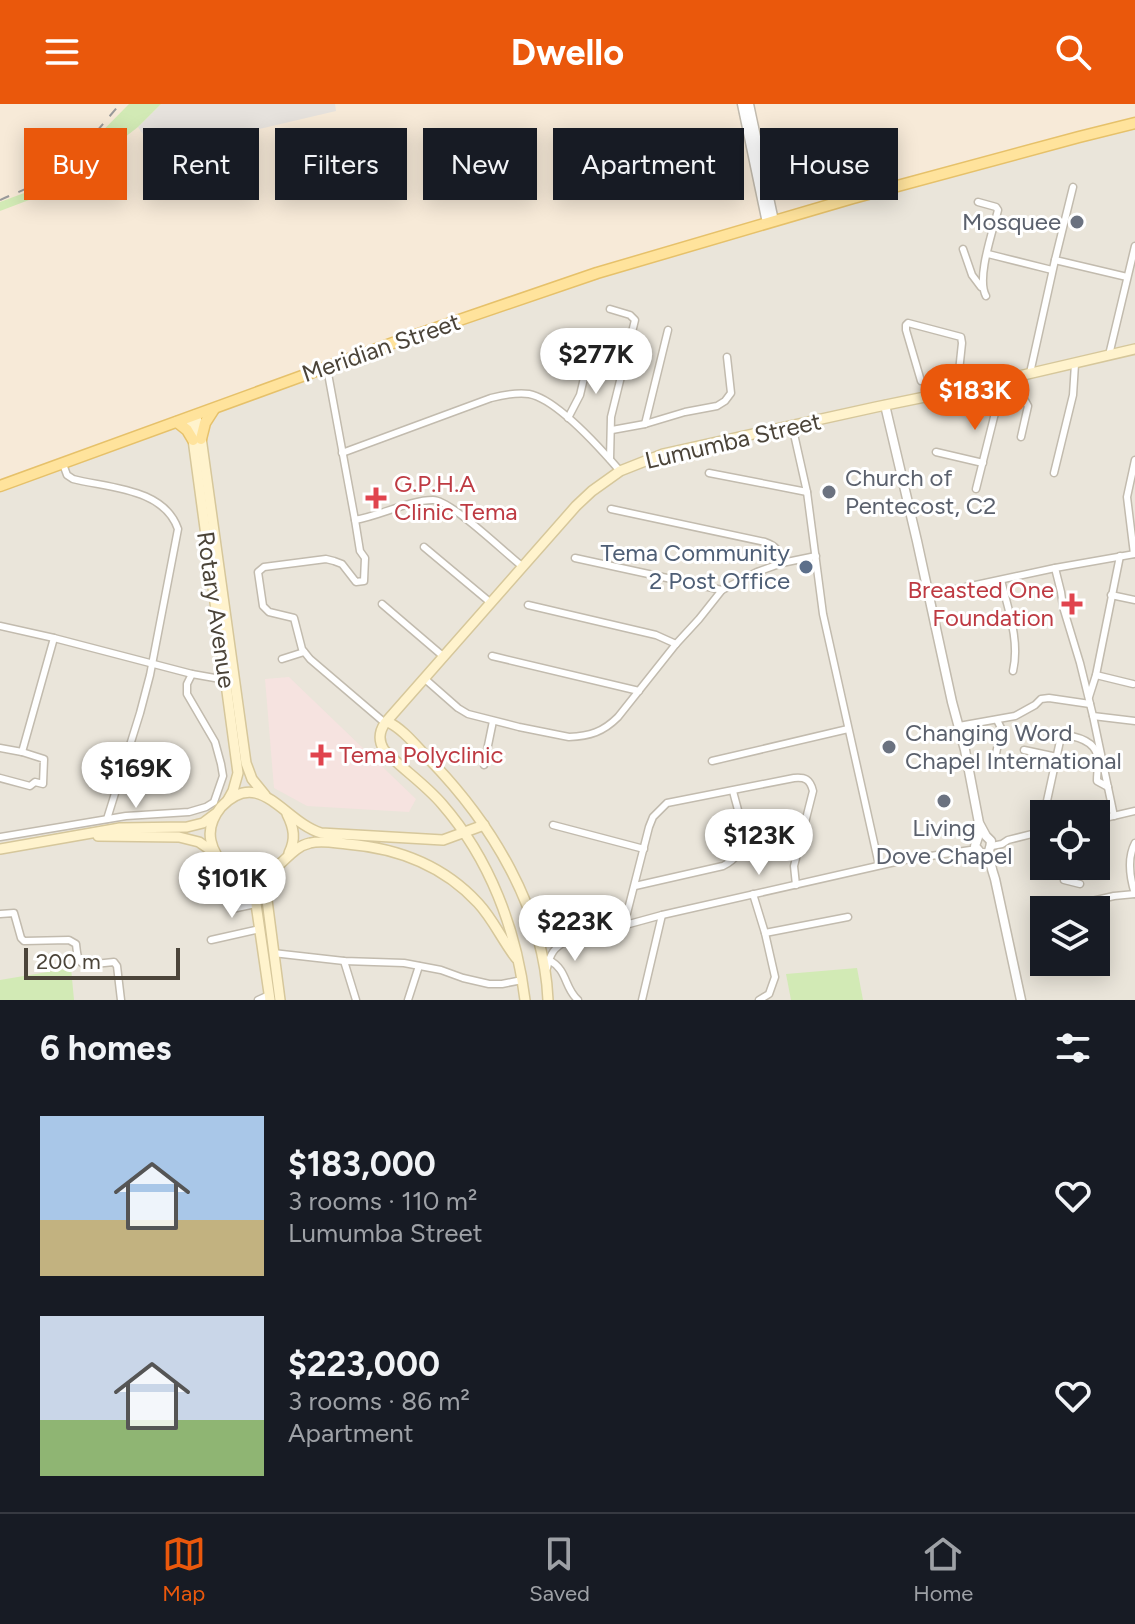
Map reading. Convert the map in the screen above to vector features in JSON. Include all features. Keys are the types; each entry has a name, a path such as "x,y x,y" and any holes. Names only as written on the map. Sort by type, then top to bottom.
{"main road":[{"name":"Meridian Street","path":"0,486 401,340 597,273 770,222 1135,123"},
{"name":"Lumumba Street","path":"386,722 576,506 620,471 663,454 1003,381 1135,349"},
{"path":"177,422 197,440 215,407"},
{"name":"Rotary Avenue","path":"193,416 222,622 246,763 252,779 265,795"},
{"name":"Rotary Avenue","path":"222,622 238,773 227,801"},
{"path":"525,1000 515,943 502,904 479,856 441,803 384,750 379,734 386,722 394,724 450,780 484,825 517,883 538,939 548,1000"},
{"path":"0,849 120,828 187,827 203,823 227,801 243,793 265,795 287,814 321,833 443,840 484,825"},
{"path":"215,814 210,836 215,854"},
{"path":"270,997 267,894 276,869 292,848 294,832 287,814"},
{"path":"443,840 451,830 451,815"},
{"path":"70,837 179,837 199,842 215,854 252,891 280,1000"},
{"path":"288,855 306,844 331,842 379,848 417,860 444,874 469,894 490,917 517,959"},
{"path":"239,875 259,877 276,869"}],"street":[{"path":"742,104 770,222"},
{"path":"749,104 770,222"},
{"path":"1030,373 1073,187"},
{"path":"978,202 998,210 981,287"},
{"path":"1109,355 1135,246"},
{"path":"963,249 972,275 986,296"},
{"path":"988,254 1052,270"},
{"path":"1055,260 1127,277"},
{"path":"969,264 984,263"},
{"path":"610,309 630,315 635,320 611,417 610,459"},
{"path":"921,381 906,330 908,323 961,337 957,390"},
{"path":"645,424 668,330"},
{"path":"612,430 717,406 725,401 731,393 727,357"},
{"path":"568,418 580,395 588,361"},
{"path":"1054,473 1073,395 1075,364"},
{"path":"327,368 350,502 360,551 365,558 365,577 361,582 352,580 342,564 326,559 264,567 258,572 263,606 269,612 294,618 304,652 323,672 386,722"},
{"path":"1019,376 1028,406 1021,437"},
{"path":"976,489 1003,381"},
{"path":"342,453 491,398 527,393 537,396 568,418 620,471"},
{"path":"885,405 1021,1000"},
{"path":"792,425 807,492 823,614 879,865"},
{"path":"936,452 983,463"},
{"path":"929,595 1135,554 1131,496 1135,460"},
{"path":"63,464 67,475 73,479 150,499 166,511 178,529 153,663 107,819"},
{"path":"709,473 807,492"},
{"path":"355,520 416,503 439,501 453,508 523,567"},
{"path":"611,509 765,542 778,550 782,563"},
{"path":"424,547 491,603"},
{"path":"425,679 468,714 569,737 584,737 606,728 722,590 757,572 816,556"},
{"path":"1089,701 1120,556"},
{"path":"575,558 722,590"},
{"path":"1055,568 1093,716 1114,816"},
{"path":"1001,580 1017,655 1013,671"},
{"path":"1111,595 1135,600"},
{"path":"382,604 444,657"},
{"path":"528,605 656,635 676,644"},
{"path":"0,626 226,680"},
{"path":"22,752 54,638"},
{"path":"282,659 304,652"},
{"path":"492,656 639,691"},
{"path":"0,837 135,815 189,812 214,802 223,776 221,764 215,742 187,694 187,684 192,674"},
{"path":"1096,675 1133,684"},
{"path":"959,726 1015,716 1041,699 1089,701"},
{"path":"1093,716 1135,721"},
{"path":"996,754 1001,728 997,720"},
{"path":"484,765 493,721"},
{"path":"712,761 848,729"},
{"path":"1048,800 1060,741 1065,735 1085,740 1098,756 1097,781 1108,787"},
{"path":"0,748 44,759 43,784 35,782 30,786 0,778"},
{"path":"1024,750 1057,757"},
{"path":"624,925 653,817 667,803 794,778 803,778 811,783 813,791 794,866 796,885"},
{"path":"635,886 732,862 743,843 733,791"},
{"path":"1110,817 1135,811"},
{"path":"553,825 644,849"},
{"path":"546,975 554,949 567,941 662,915 879,865 960,851 999,838 1008,840 1030,835"},
{"path":"1110,897 1135,894 1130,876 1135,843"},
{"path":"1064,880 1080,884"},
{"path":"753,894 775,977 769,994 759,1000"},
{"path":"232,909 256,904"},
{"path":"0,914 14,913 24,941 69,940 76,944 79,961 85,965 114,962 121,1000"},
{"path":"644,1000 662,915"},
{"path":"765,933 848,917"},
{"path":"533,926 549,939 567,941"},
{"path":"211,940 260,929"},
{"path":"268,953 344,961 404,963 489,984 522,980"},
{"path":"549,960 561,969 574,998 578,1000"},
{"path":"344,961 356,1000"},
{"path":"408,1000 419,966"},
{"path":"258,1000 270,997"}],"shaded area":[{"path":"0,104 1135,104 1135,126 1035,148 898,188 898,128 760,128 760,200 858,200 558,288 0,485"},
{"path":"161,104 335,104 336,111 259,129 143,128 143,134 138,127"},
{"path":"1135,126 1135,1000 0,1000 0,485 558,288 851,200 898,200 898,188"},
{"name":"Tema Polyclinic","path":"289,677 416,799 409,812 307,806 274,788 265,679"}],"green space":[{"path":"129,104 161,104 127,136 127,128 105,128"},
{"path":"24,193 24,200 29,200 0,211 0,202"},
{"path":"71,968 74,1000 0,1000 0,980"},
{"path":"857,968 863,1000 791,1000 786,974"}],"railway":[{"path":"0,200 40,182 63,166 120,104"}],"place":[{"name":"Mosquee","path":"1077,222"},
{"name":"Church of Pentecost, C2","path":"829,492"},
{"name":"G.P.H.A Clinic Tema","path":"376,498"},
{"name":"Tema Community 2 Post Office","path":"806,567"},
{"name":"Breasted One Foundation","path":"1072,604"},
{"name":"Changing Word Chapel International","path":"889,747"},
{"name":"Tema Polyclinic","path":"321,755"},
{"name":"Living Dove Chapel","path":"944,801"}]}
